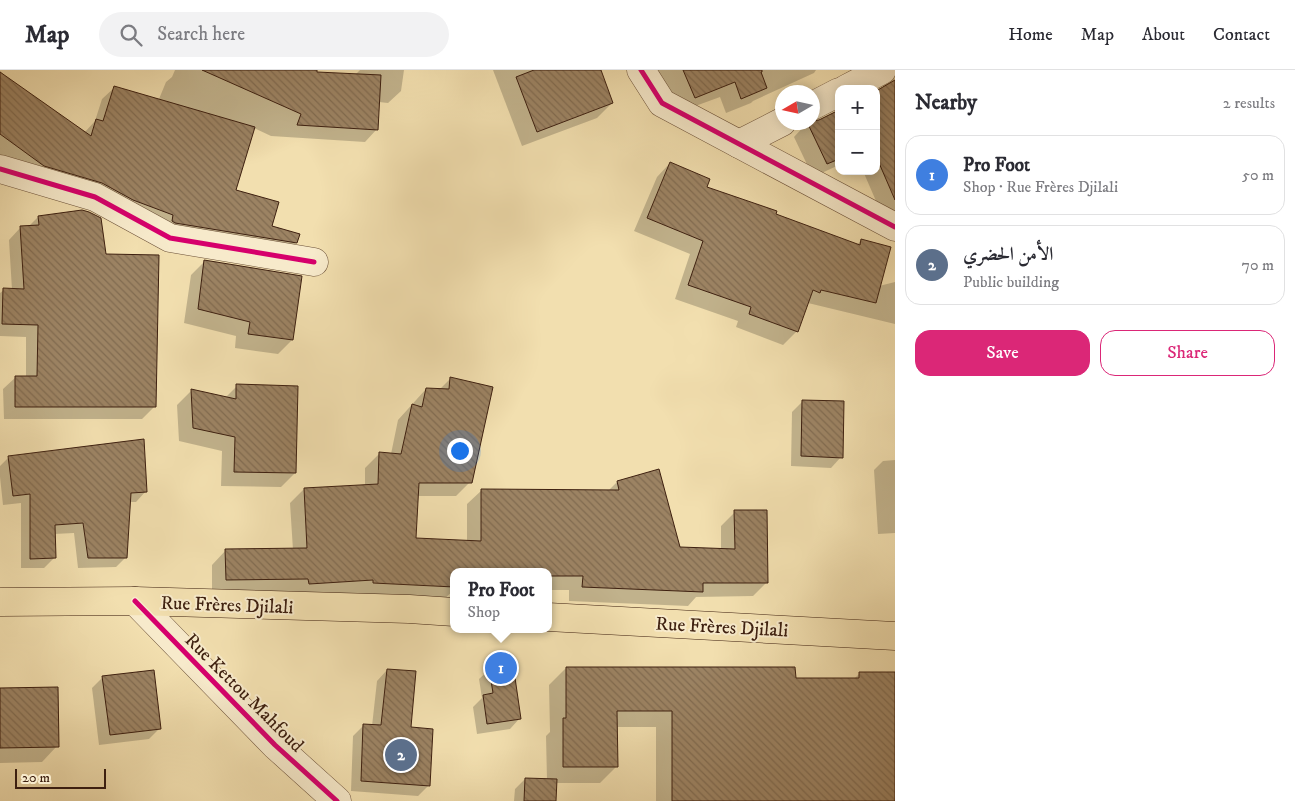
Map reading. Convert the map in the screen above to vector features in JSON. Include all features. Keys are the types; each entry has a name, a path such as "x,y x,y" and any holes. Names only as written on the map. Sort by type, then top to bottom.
{"main road":[{"name":"Rue Frères Djilali","path":"0,602 135,601 450,612"},
{"name":"Rue Frères Djilali","path":"552,617 895,636"}],"street":[{"path":"640,70 662,103 895,227"},
{"path":"854,85 882,70"},
{"path":"820,102 835,94"},
{"path":"739,144 775,126"},
{"path":"0,169 95,197 170,238 314,262"},
{"name":"Rue Kettou Mahfoud","path":"135,601 275,745 337,801"}],"building":[{"path":"202,70 317,70 317,72 381,75 378,130 297,125 301,114"},
{"path":"534,70 601,70 613,103 537,132 516,77"},
{"path":"683,70 762,70 767,88 741,99 735,82 695,98"},
{"path":"0,72 91,136 96,119 103,121 114,86 255,127 236,190 279,202 272,226 300,234 297,243 175,223 172,221 173,215 133,200 102,183 44,166 0,134"},
{"path":"895,80 895,200 880,165 880,89"},
{"path":"835,112 835,161 827,164 811,130 820,130 820,120"},
{"path":"670,162 710,179 707,187 777,211 776,214 860,245 861,239 891,247 876,303 821,290 820,293 813,290 798,332 749,314 751,307 688,285 703,241 647,218"},
{"path":"82,210 101,218 106,254 159,255 156,407 15,407 15,376 37,376 38,325 2,324 3,288 24,289 20,226 39,225 38,216"},
{"path":"204,260 302,276 293,340 248,334 250,322 198,309"},
{"path":"450,377 493,387 472,483 419,483 416,538 481,541 481,489 619,490 617,481 659,469 680,547 735,549 734,510 767,510 768,583 703,583 703,592 582,587 583,576 552,576 552,568 450,568 450,587 373,583 373,580 309,584 308,579 226,580 225,549 307,548 304,488 378,484 379,452 401,454 412,404 422,407 426,388 449,389"},
{"path":"236,384 298,386 296,473 234,472 235,437 193,428 191,389 236,399"},
{"path":"802,400 844,401 843,458 801,456"},
{"path":"144,439 147,492 131,493 127,558 88,558 83,523 55,525 56,558 30,559 30,494 13,496 8,456"},
{"path":"513,664 521,719 487,724 483,695 493,693 489,668"},
{"path":"566,667 795,667 796,678 859,678 859,672 895,672 895,801 672,801 672,711 617,711 618,767 563,767 563,718 566,718"},
{"path":"387,669 416,671 411,727 433,729 430,786 361,781 363,724 381,725"},
{"path":"154,670 161,729 110,735 102,676"},
{"path":"58,687 59,747 0,748 0,688"},
{"path":"525,778 557,779 556,801 524,801"}],"cycle path":[{"path":"641,70 662,103 895,227"},
{"path":"0,169 95,197 170,238 314,262"},
{"path":"135,601 275,745 337,801"}],"place":[{"name":"Pro Foot","path":"501,668"},
{"name":"الأمن الحضري","path":"401,755"}]}
